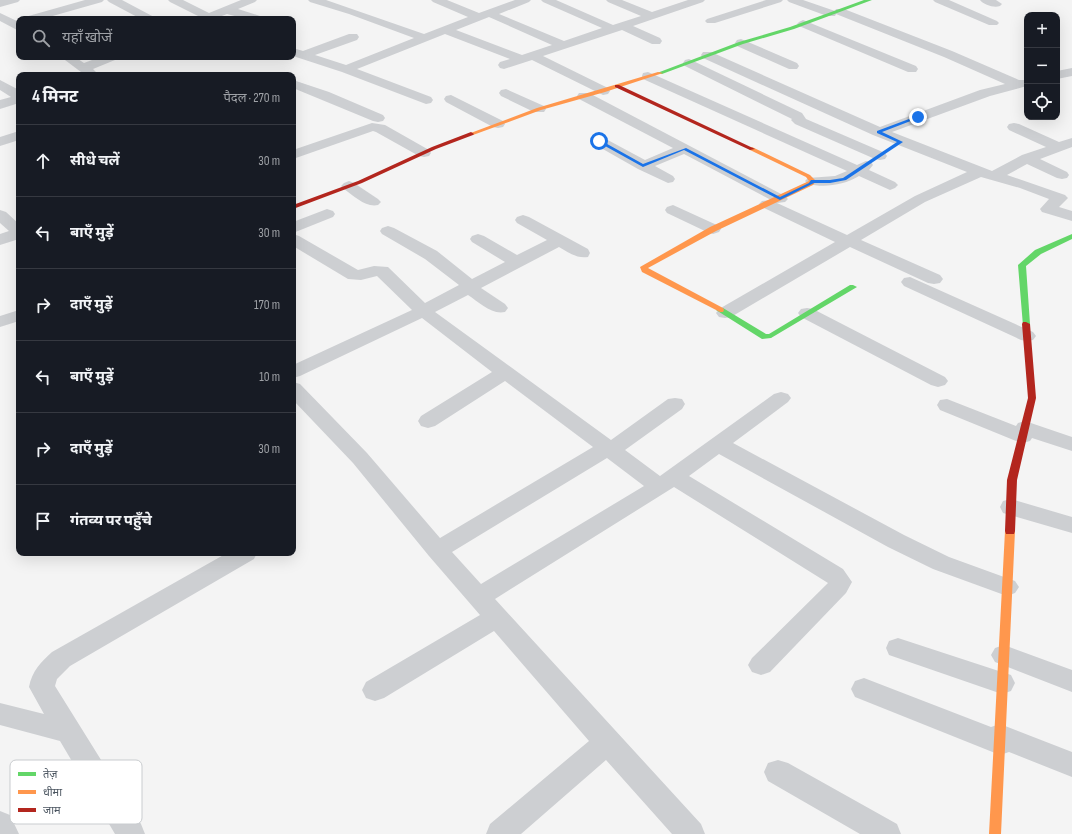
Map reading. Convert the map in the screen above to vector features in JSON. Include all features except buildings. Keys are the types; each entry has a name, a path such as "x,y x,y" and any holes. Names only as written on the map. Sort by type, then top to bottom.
{"street":[{"path":"0,4 14,0"},
{"path":"58,0 86,14"},
{"path":"40,16 98,0"},
{"path":"113,0 144,16"},
{"path":"179,3 199,0"},
{"path":"212,16 251,0"},
{"path":"314,0 353,12 424,38"},
{"path":"437,0 483,15 563,45"},
{"path":"346,69 525,0"},
{"path":"547,0 656,41"},
{"path":"612,0 652,16"},
{"path":"504,64 699,0"},
{"path":"711,21 777,0"},
{"path":"793,0 835,12 1022,83"},
{"path":"296,206 349,186 424,153 539,108 584,96 689,63 740,43 803,24 869,0"},
{"path":"939,0 993,23"},
{"path":"179,3 203,16"},
{"path":"227,10 248,16"},
{"path":"0,16 16,24"},
{"path":"803,24 912,69"},
{"path":"445,30 527,57 603,90"},
{"path":"299,54 353,37"},
{"path":"740,43 793,66"},
{"path":"299,54 346,69 426,100"},
{"path":"707,55 900,142 987,174 1060,198 1048,208 1072,216"},
{"path":"71,60 88,72"},
{"path":"90,72 107,60"},
{"path":"296,73 319,60"},
{"path":"689,63 797,116 800,118 798,120 800,121 880,156"},
{"path":"1060,74 1072,72"},
{"path":"648,76 890,185"},
{"path":"296,78 314,92 378,118"},
{"path":"878,132 985,93 1022,83"},
{"path":"0,84 16,95"},
{"path":"617,86 808,176 813,181"},
{"path":"300,98 314,92"},
{"path":"506,93 539,108"},
{"path":"584,96 684,149 773,202 850,241 934,279"},
{"path":"0,105 16,98"},
{"path":"451,99 498,124"},
{"path":"296,154 367,128 376,127 424,153"},
{"path":"1014,127 1065,144"},
{"path":"0,142 16,136"},
{"path":"296,141 309,149"},
{"path":"599,141 668,179"},
{"path":"853,287 768,337 645,270 644,267 713,229 811,184 813,181 838,181 845,179 900,142"},
{"path":"725,313 920,200 1065,144"},
{"path":"643,166 684,149"},
{"path":"1027,158 1062,175"},
{"path":"349,186 374,202"},
{"path":"673,210 713,229"},
{"path":"296,227 327,214"},
{"path":"0,215 16,230"},
{"path":"523,220 582,253"},
{"path":"388,231 431,254 469,287 499,308"},
{"path":"0,240 16,234"},
{"path":"478,239 517,262"},
{"path":"995,834 1012,480 1032,398 1022,265 1025,260 1033,254 1069,239"},
{"path":"296,371 422,311 559,240"},
{"path":"296,241 358,276 371,271 382,271 422,311 610,449 835,575 840,582 838,587 761,665"},
{"path":"910,282 1028,336"},
{"path":"807,313 938,381"},
{"path":"428,421 505,372"},
{"path":"296,391 360,458 437,550 607,742 691,834"},
{"path":"479,597 667,482 781,398"},
{"path":"437,550 610,449 676,404"},
{"path":"947,404 1024,432 1072,444"},
{"path":"718,444 896,541 941,562 1007,587"},
{"path":"1011,507 1072,525"},
{"path":"86,760 42,687 43,677 49,669 61,659 241,556"},
{"path":"375,690 496,617"},
{"path":"898,648 1002,683"},
{"path":"1004,655 1072,681"},
{"path":"864,689 1000,740 1072,765"},
{"path":"0,714 69,732"},
{"path":"500,834 607,742"},
{"path":"778,772 887,834"},
{"path":"0,824 5,834"},
{"path":"125,824 131,834"}],"traffic: fast":[{"path":"660,73 741,43 792,28 869,0"},
{"path":"1026,324 1022,265 1038,252 1072,236"},
{"path":"720,310 765,337 771,336 853,287"}],"traffic: slow":[{"path":"471,134 539,109 660,73"},
{"path":"720,310 645,270 644,267 713,229 811,184 813,181 808,176 752,149"},
{"path":"995,834 1010,531"}],"traffic: jam":[{"path":"617,86 752,149"},
{"path":"296,206 360,182 434,148 471,134"},
{"path":"1010,531 1012,480 1032,398 1026,324"}],"route":[{"path":"599,141 643,166 684,149 780,199 811,184 813,181 830,182 845,179 900,142 878,132 918,117"}]}
